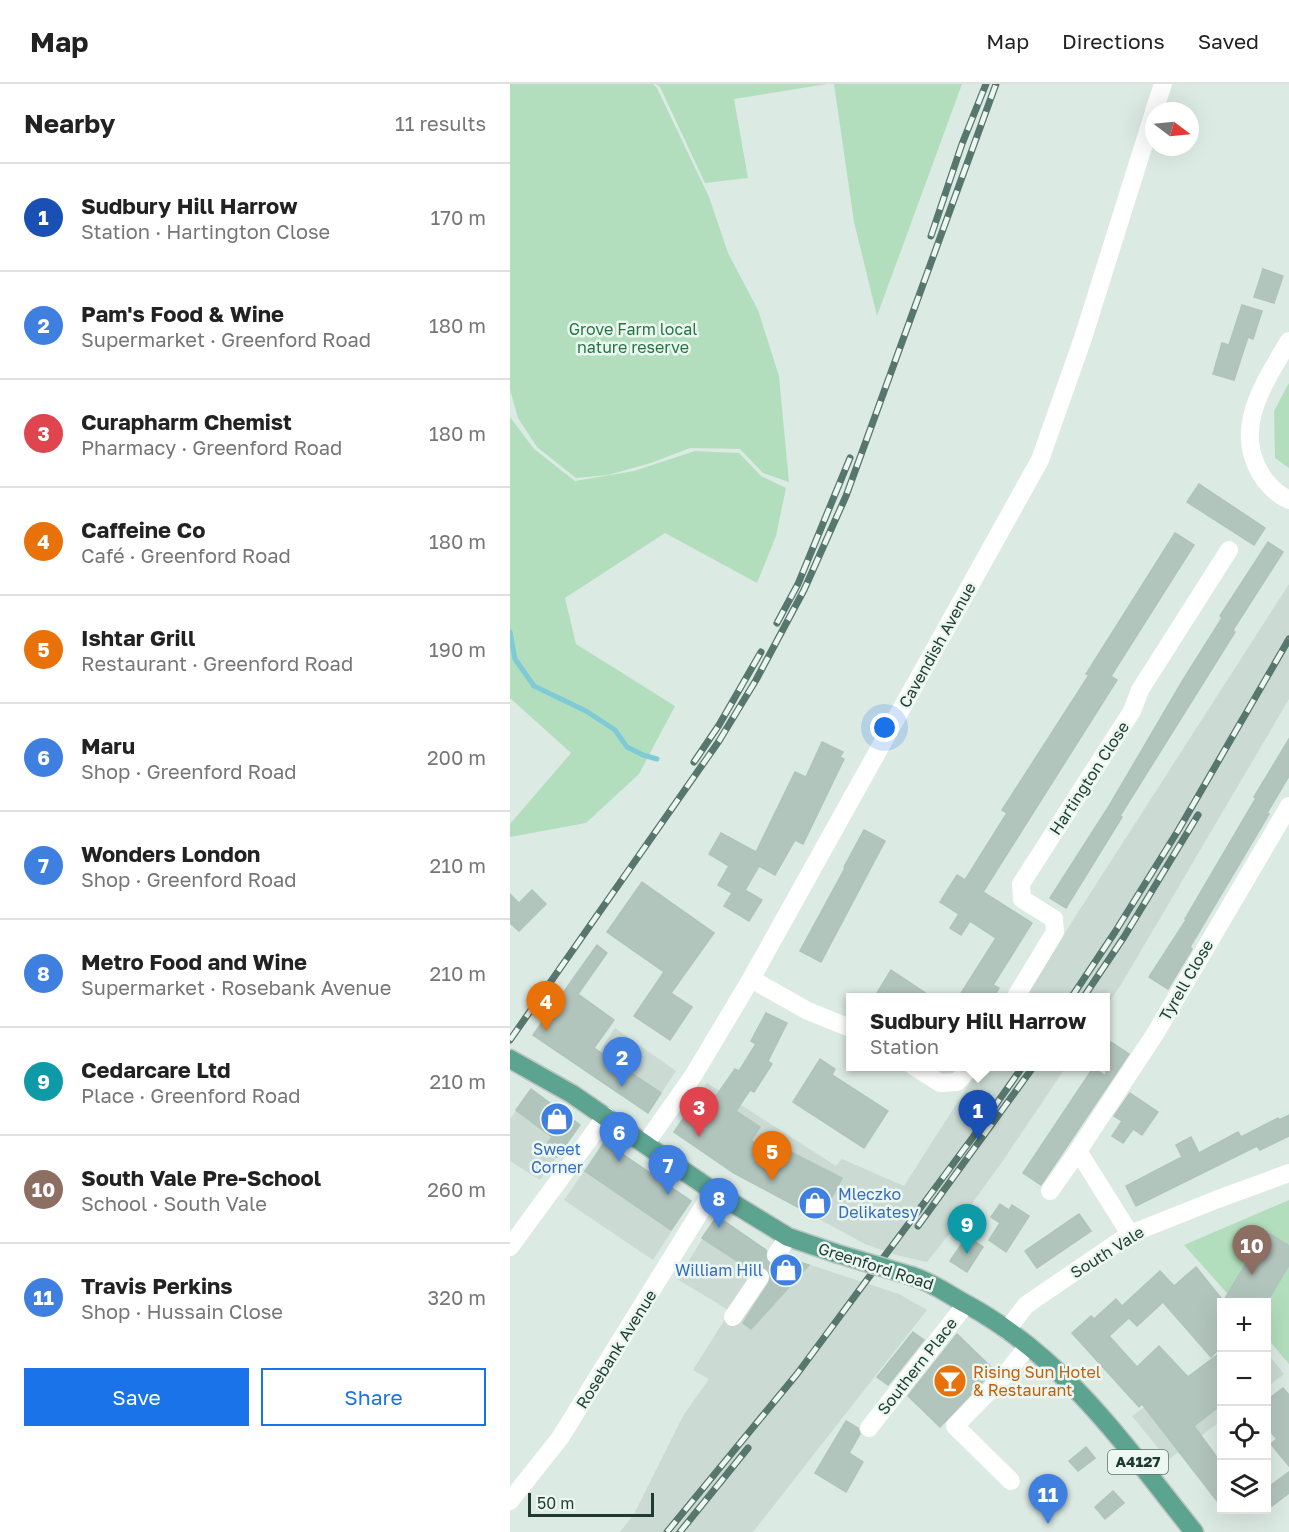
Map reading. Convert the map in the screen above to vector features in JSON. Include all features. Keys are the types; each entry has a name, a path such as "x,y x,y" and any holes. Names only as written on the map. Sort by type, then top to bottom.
{"main road":[{"name":"Greenford Road","path":"513,1060 561,1087 713,1191 788,1237 912,1276 946,1290 1007,1330 1066,1378 1091,1404 1194,1532"}],"street":[{"name":"Cavendish Avenue","path":"1157,102 1163,84"},
{"name":"Cavendish Avenue","path":"646,1143 693,1076 751,979 1040,460 1083,339 1145,141"},
{"path":"1289,341 1259,397 1250,433 1254,461 1264,481 1289,500"},
{"name":"Hartington Close","path":"1018,993 1055,932 1054,919 1022,899 1021,884 1132,711 1140,690 1228,550"},
{"name":"Tyrell Close","path":"1050,1191 1155,1034 1289,806"},
{"path":"751,979 808,1011 846,1026"},
{"path":"921,1071 940,1083 957,1082 966,1071"},
{"path":"510,1247 606,1116"},
{"path":"1078,1151 1130,1234"},
{"name":"South Vale","path":"1007,1330 1026,1305 1130,1234 1218,1198 1289,1173"},
{"name":"Rosebank Avenue","path":"510,1501 560,1438 713,1191"},
{"path":"776,1255 788,1237"},
{"path":"733,1317 760,1277"},
{"name":"Southern Place","path":"868,1428 966,1304"},
{"path":"1011,1481 955,1426 1004,1376 1028,1346"}],"shaded area":[{"path":"1289,584 1289,699 1122,983 1110,1001 1110,993 1026,993"},
{"path":"615,1028 676,1071 648,1113 586,1072"},
{"path":"977,1071 1063,1071 1002,1162 927,1262 896,1255 865,1244 735,1174 674,1132 707,1083 836,1166 842,1159 904,1186"},
{"path":"531,1089 580,1125 540,1180 510,1161 510,1119"},
{"path":"603,1144 609,1145 691,1201 653,1260 564,1200"},
{"path":"717,1216 768,1251 899,1294 927,1310 753,1532 620,1532 634,1514 683,1416 709,1379 693,1370 730,1311 677,1279"},
{"path":"1217,1355 1217,1424 1168,1460 1132,1416"},
{"path":"1271,1358 1284,1374 1271,1384"}],"green space":[{"name":"Grove Farm local nature reserve","path":"510,84 653,84 657,88 709,197 728,253 758,310 779,376 789,482 763,473 740,449 690,448 651,463 608,475 576,478 537,447 518,418 510,390"},
{"path":"656,84 827,84 734,99 748,178 705,183 660,87"},
{"path":"834,84 962,84 877,316 854,222"},
{"path":"1289,383 1289,468 1275,458 1274,411"},
{"path":"510,417 534,449 575,481 634,471 695,451 739,453 761,476 786,488 776,536 757,583 665,533 565,598 576,644 675,706 639,774 586,823 510,837 510,824 571,753 510,698"},
{"path":"1289,1200 1289,1364 1271,1343 1271,1298 1231,1298 1184,1245"}],"building":[{"path":"1263,269 1283,276 1274,303 1254,297"},
{"path":"1242,305 1262,311 1253,339 1248,337 1234,380 1213,374 1222,343 1229,345"},
{"path":"1199,484 1265,528 1254,545 1187,502"},
{"path":"1175,533 1194,545 1111,676 1117,680 983,892 1032,923 993,985 999,988 996,993 961,993 996,938 970,921 961,935 950,928 959,914 940,902 957,875 965,880 1007,813 1002,810 1089,675 1086,674"},
{"path":"1268,542 1283,552 1233,630 1235,632 1120,816 1122,817 1066,908 1050,898 1109,806 1222,618 1220,616"},
{"path":"1289,739 1289,776 1168,989 1149,977 1186,920"},
{"path":"822,742 843,752 840,757 844,759 803,844 795,840 775,875 759,866 745,890 762,900 749,921 724,906 732,893 718,885 729,866 709,854 721,833 756,852 795,772 806,777"},
{"path":"864,830 885,841 821,962 800,951"},
{"path":"642,882 714,933 671,993 692,1007 670,1040 634,1016 664,972 607,932"},
{"path":"532,890 546,904 519,931 510,923 510,894 519,903"},
{"path":"597,945 607,953 578,994 614,1020 594,1048 661,1093 648,1113 533,1035"},
{"path":"891,970 926,993 877,993"},
{"path":"766,1013 787,1023 768,1061 772,1064 754,1092 750,1090 736,1111 760,1127 751,1140 776,1158 781,1147 842,1178 820,1219 734,1173 674,1132 704,1088 716,1096 735,1069 739,1071 756,1044 751,1041"},
{"path":"1110,1043 1129,1054 1041,1185 1023,1173 1091,1071 1098,1071 1106,1076 1106,1071 1110,1071"},
{"path":"820,1059 835,1069 832,1075 888,1111 864,1148 793,1102"},
{"path":"531,1089 580,1125 557,1157 545,1147 552,1137 516,1110"},
{"path":"1130,1093 1158,1112 1142,1135 1133,1129 1123,1143 1112,1136 1122,1121 1114,1116"},
{"path":"1289,1115 1289,1136 1260,1150 1257,1146 1136,1206 1126,1186 1182,1157 1176,1145 1191,1137 1199,1153 1238,1132 1241,1137 1278,1118 1279,1120"},
{"path":"603,1144 609,1145 691,1201 671,1230 585,1171"},
{"path":"1000,1204 1009,1210 1012,1205 1029,1216 1006,1252 989,1240 1000,1223 991,1217"},
{"path":"1079,1214 1091,1231 1037,1268 1025,1251"},
{"path":"717,1216 766,1250 766,1259 770,1265 780,1265 787,1258 809,1265 751,1329 743,1323 769,1283 770,1273 761,1266 751,1270 702,1238"},
{"path":"1265,1231 1289,1246 1289,1265 1269,1298 1225,1298"},
{"path":"967,1236 983,1247 967,1272 950,1261"},
{"path":"1196,1267 1221,1298 1217,1298 1217,1351 1211,1357 1163,1302 1137,1326 1129,1318 1109,1336 1137,1367 1159,1346 1188,1377 1217,1355 1217,1408 1194,1426 1217,1458 1217,1501 1142,1404 1139,1407 1072,1333 1091,1316 1094,1319 1116,1299 1122,1306 1160,1271 1174,1286"},
{"path":"913,1332 924,1340 888,1385 877,1377"},
{"name":"Rising Sun Hotel & Restaurant","path":"957,1334 994,1370 940,1427 908,1396"},
{"path":"1283,1388 1289,1395 1289,1466 1271,1444 1277,1439 1271,1432 1271,1397"},
{"path":"846,1421 858,1428 860,1434 849,1453 863,1462 846,1492 815,1473"},
{"path":"1086,1447 1095,1458 1078,1471 1069,1461"},
{"path":"1289,1472 1289,1493 1272,1506 1271,1485"},
{"path":"1113,1491 1124,1503 1105,1519 1095,1507"}],"waterway":[{"path":"510,632 515,659 534,686 586,711 615,730 627,747 657,759"}],"tunnel":[{"path":"760,1277 776,1255"}],"railway":[{"path":"931,236 962,144 986,84"},
{"path":"510,1040 719,741 756,680 804,590 846,496 996,84"},
{"path":"777,623 798,584 850,458"},
{"path":"1074,993 1179,829 1289,639"},
{"path":"694,762 719,725 761,652"},
{"path":"1086,993 1124,937 1198,815"},
{"path":"667,1532 797,1374 1019,1071"},
{"path":"918,1226 1030,1071"},
{"path":"680,1532 748,1448"}],"place":[{"name":"Caffeine Co","path":"546,1031"},
{"name":"Pam's Food & Wine","path":"622,1087"},
{"name":"Sweet Corner","path":"557,1119"},
{"name":"Curapharm Chemist","path":"699,1137"},
{"name":"Sudbury Hill Harrow","path":"978,1140"},
{"name":"Maru","path":"619,1162"},
{"name":"Ishtar Grill","path":"772,1181"},
{"name":"Wonders London","path":"668,1195"},
{"name":"Mleczko Delikatesy","path":"815,1203"},
{"name":"Metro Food and Wine","path":"719,1228"},
{"name":"Cedarcare Ltd","path":"967,1254"},
{"name":"William Hill","path":"786,1270"},
{"name":"South Vale Pre-School","path":"1252,1275"},
{"name":"Rising Sun Hotel & Restaurant","path":"950,1381"},
{"name":"Travis Perkins","path":"1048,1524"}]}
